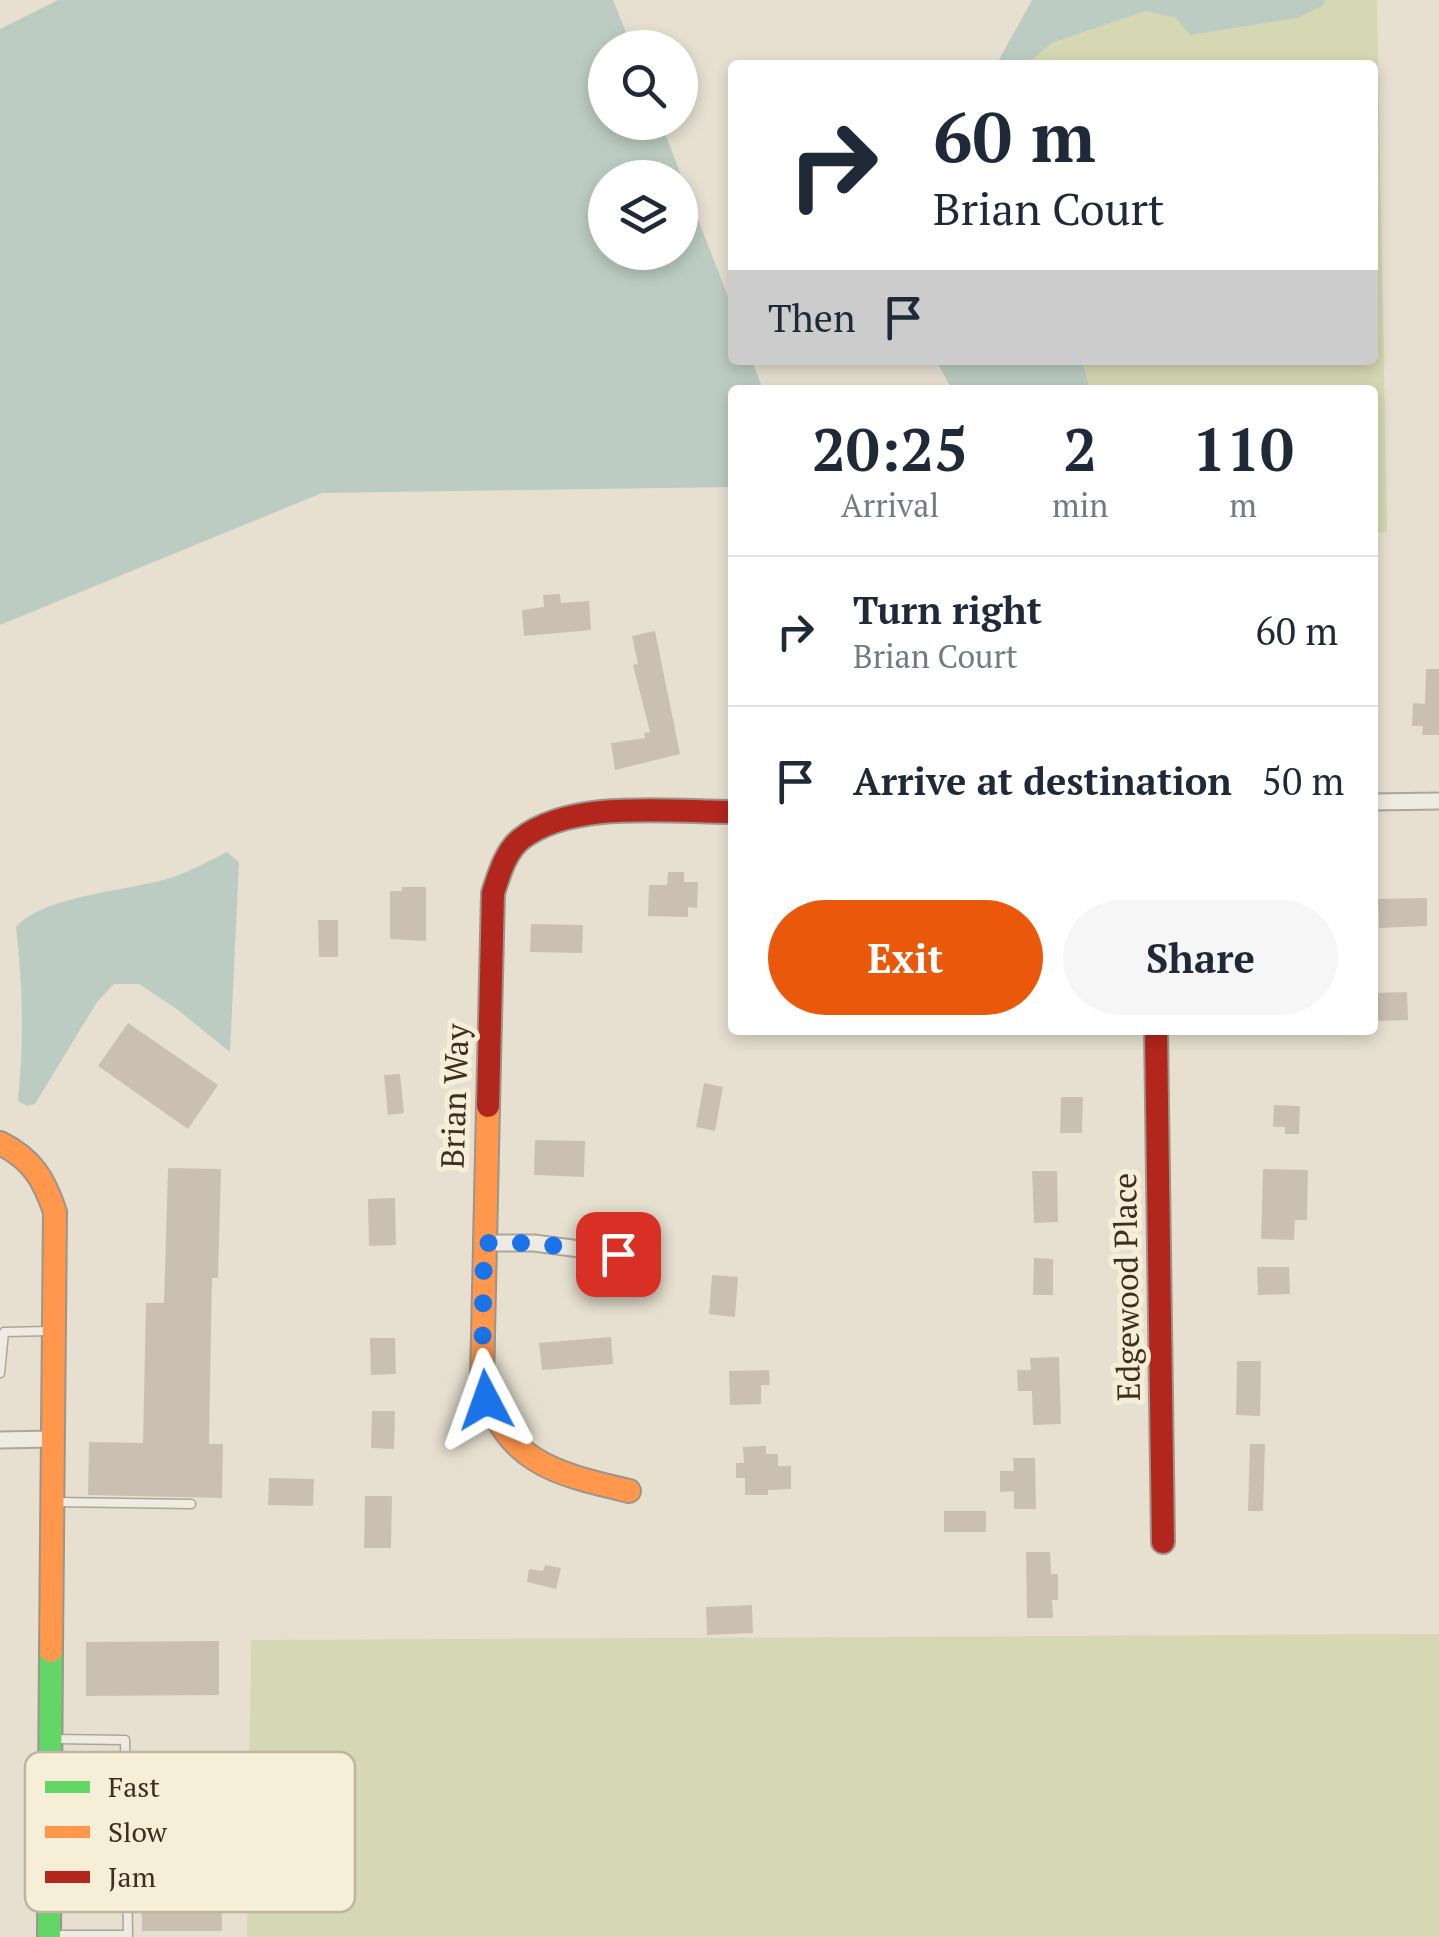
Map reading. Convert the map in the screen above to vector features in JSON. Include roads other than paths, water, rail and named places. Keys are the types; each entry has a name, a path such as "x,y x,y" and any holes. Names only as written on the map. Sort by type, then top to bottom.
{"street":[{"path":"1378,802 1439,800"},
{"name":"Brian Way","path":"629,1492 568,1476 519,1451 494,1420 482,1380 493,893 508,856 520,840 564,818 588,814 728,812"},
{"name":"Edgewood Place","path":"1156,1035 1163,1542"},
{"path":"0,1143 25,1154 46,1185 55,1212 50,1752"},
{"path":"484,1243 534,1243 618,1254"},
{"path":"0,1440 52,1439"}],"lane":[{"path":"0,1373 4,1332 54,1330"},
{"path":"52,1502 192,1504"},
{"path":"50,1739 125,1740 125,1752"},
{"path":"49,1936 128,1935 128,1912"}]}
